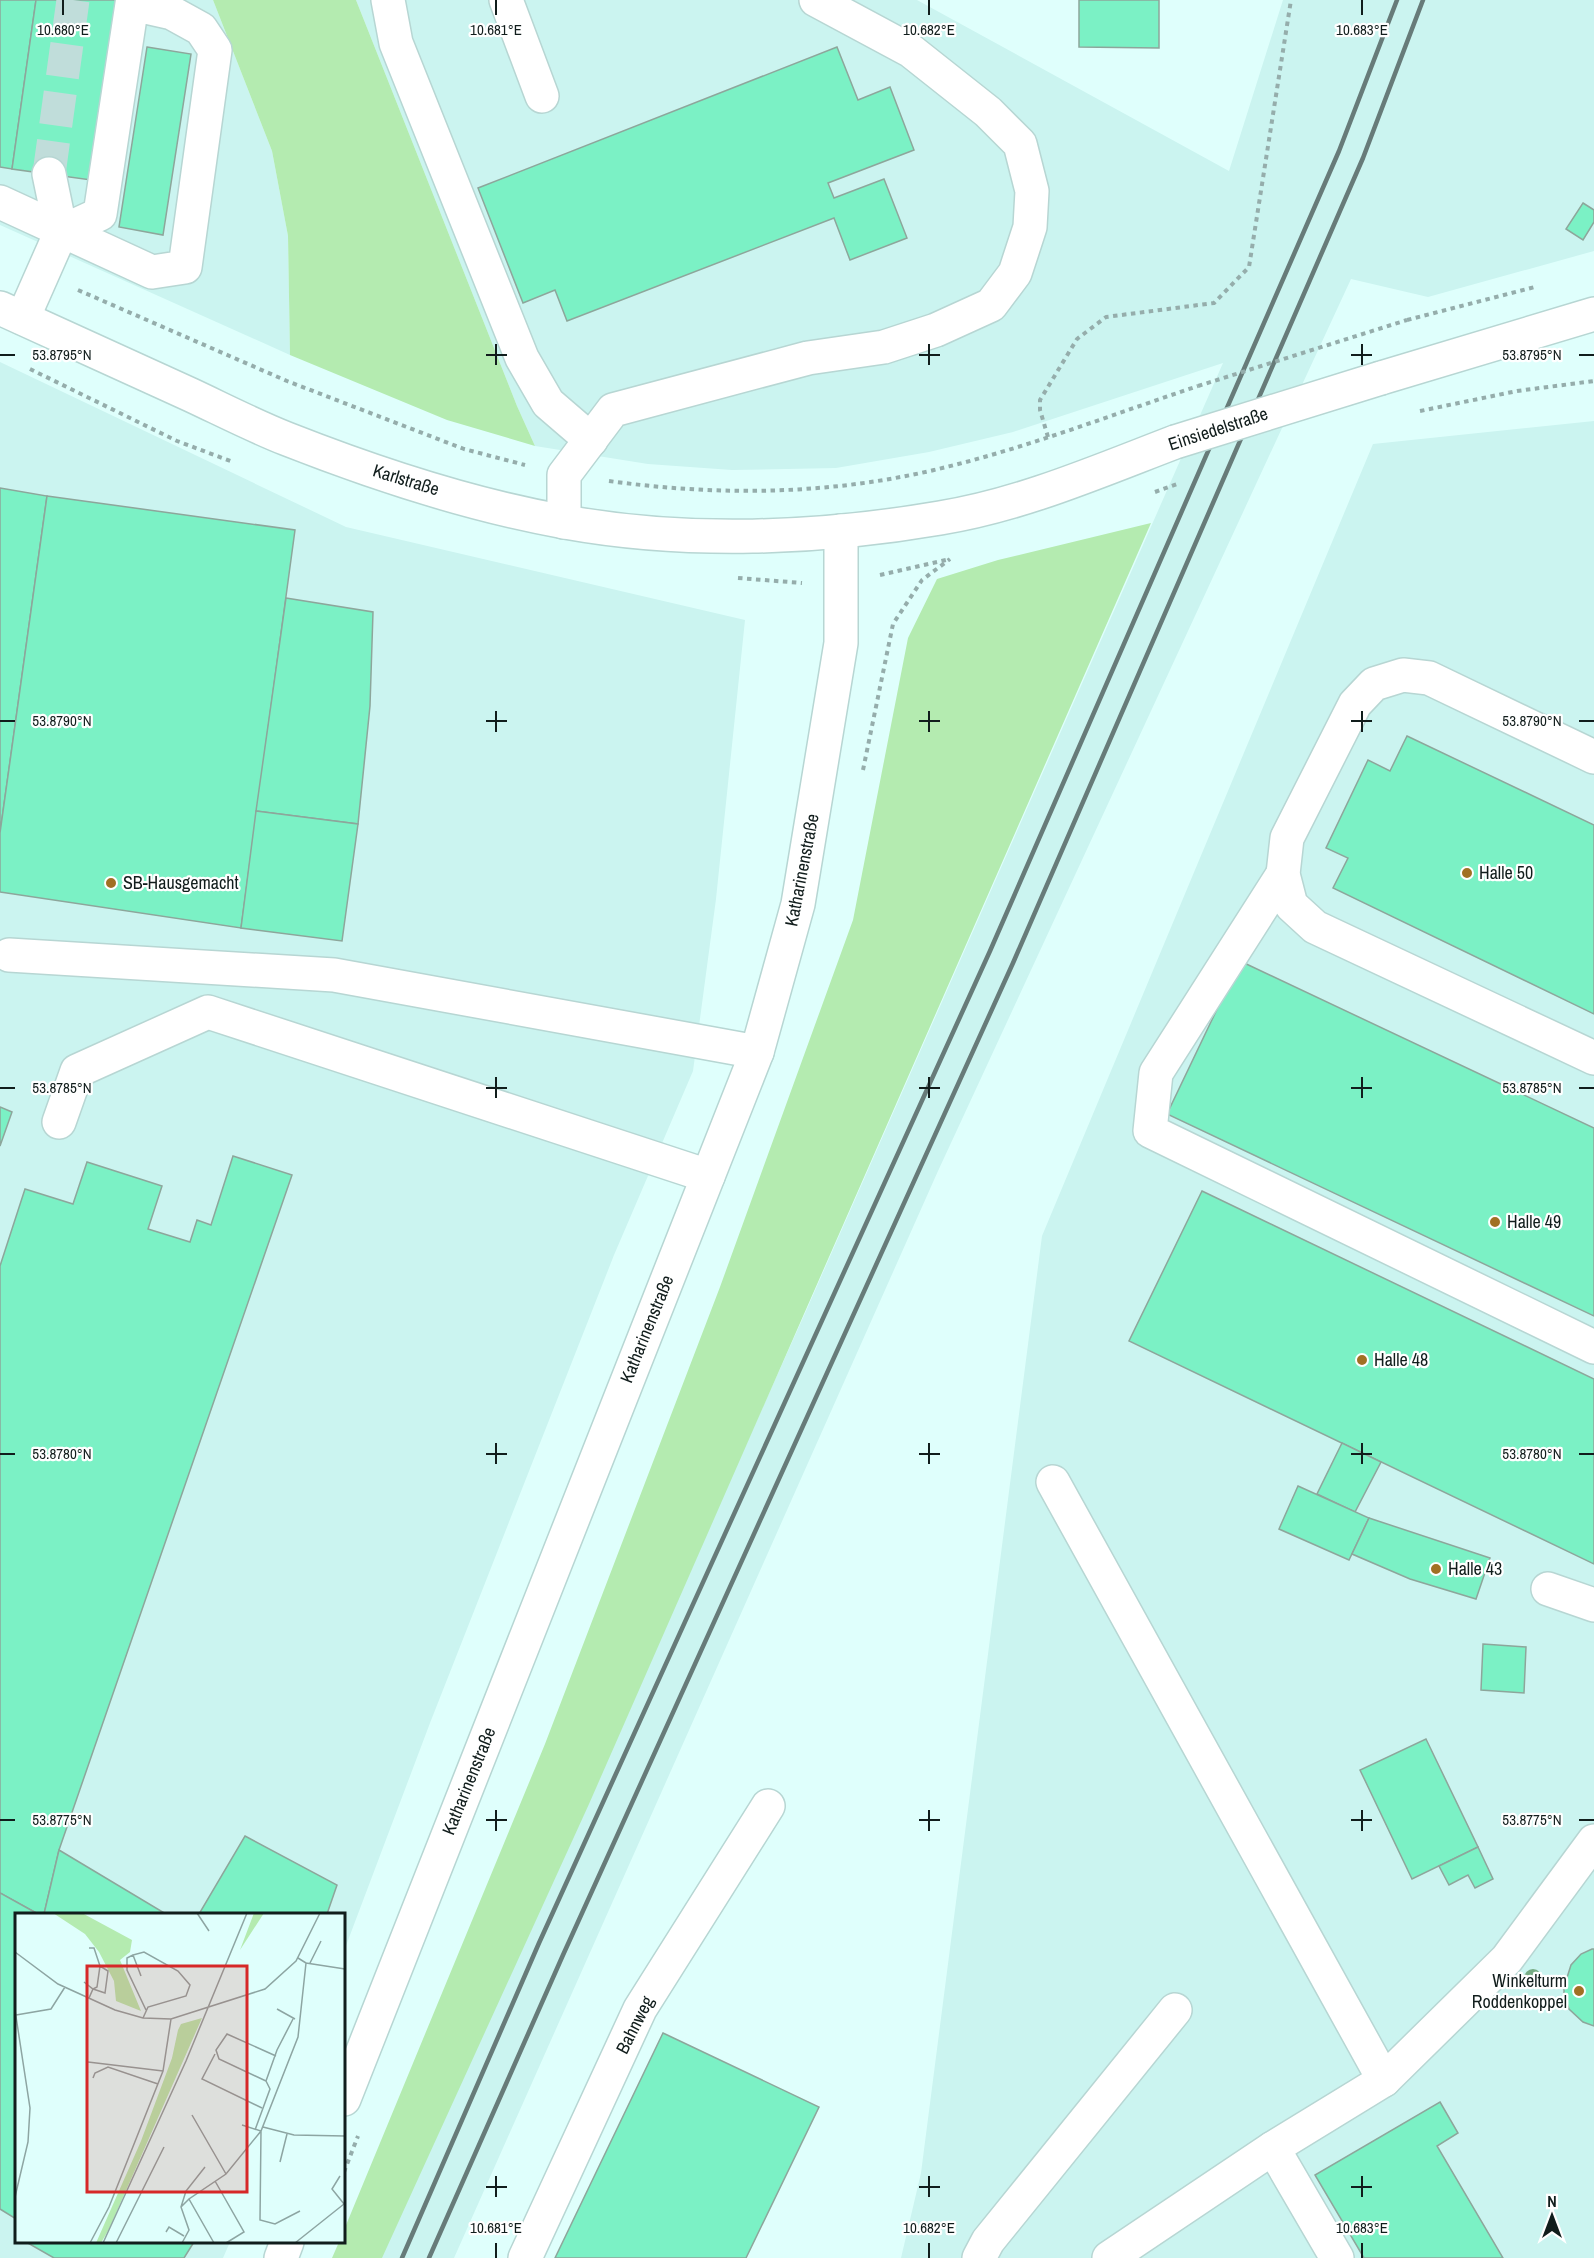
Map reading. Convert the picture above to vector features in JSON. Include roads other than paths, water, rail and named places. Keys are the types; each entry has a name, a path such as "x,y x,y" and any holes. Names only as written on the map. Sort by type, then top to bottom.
{"street":[{"path":"388,0 396,43 522,358 548,403 591,440"},
{"path":"506,0 542,96"},
{"path":"564,522 564,475 612,410 808,358 884,347 936,330 991,305 1015,273 1030,227 1032,191 1020,144 988,111 911,51 816,0"},
{"path":"0,202 61,232 152,272 185,267 215,50 201,29 172,13 132,2 100,214 61,232"},
{"path":"11,313 41,274 61,232 49,174"},
{"name":"Karlstraße","path":"11,313 285,438 400,479 564,522 642,532 773,535 841,531"},
{"name":"Einsiedelstraße","path":"841,531 942,518 993,506 1066,483 1175,442 1594,314"},
{"name":"Katharinenstraße","path":"345,2096 757,1052 798,904 841,644 841,531"},
{"path":"1594,757 1429,678 1403,675 1374,684 1355,704 1287,838 1283,874 1291,905 1315,927 1594,1058"},
{"path":"1283,874 1156,1073 1150,1131 1594,1347"},
{"path":"9,955 334,975 757,1052"},
{"path":"59,1122 77,1071 208,1012 708,1176"},
{"path":"1053,1482 1384,2080"},
{"path":"1548,1589 1594,1605"},
{"name":"Bahnweg","path":"525,2258 640,2009 768,1806"},
{"path":"1109,2258 1273,2148 1384,2080 1507,1959 1594,1841"},
{"path":"979,2258 988,2241 1175,2010"},
{"path":"1273,2148 1337,2258"},
{"path":"281,2258 286,2243"}],"tunnel":[{"path":"49,174 73,0"}],"railway":[{"path":"402,2258 539,1943 990,951 1339,151 1397,0"},
{"path":"429,2258 563,1955 1013,963 1363,158 1423,0"}],"place":[{"name":"Halle 50","path":"1467,873"},
{"name":"SB-Hausgemacht","path":"111,883"},
{"name":"Halle 49","path":"1495,1222"},
{"name":"Halle 48","path":"1362,1360"},
{"name":"Halle 43","path":"1436,1569"},
{"name":"Winkelturm Roddenkoppel","path":"1579,1991"}]}
